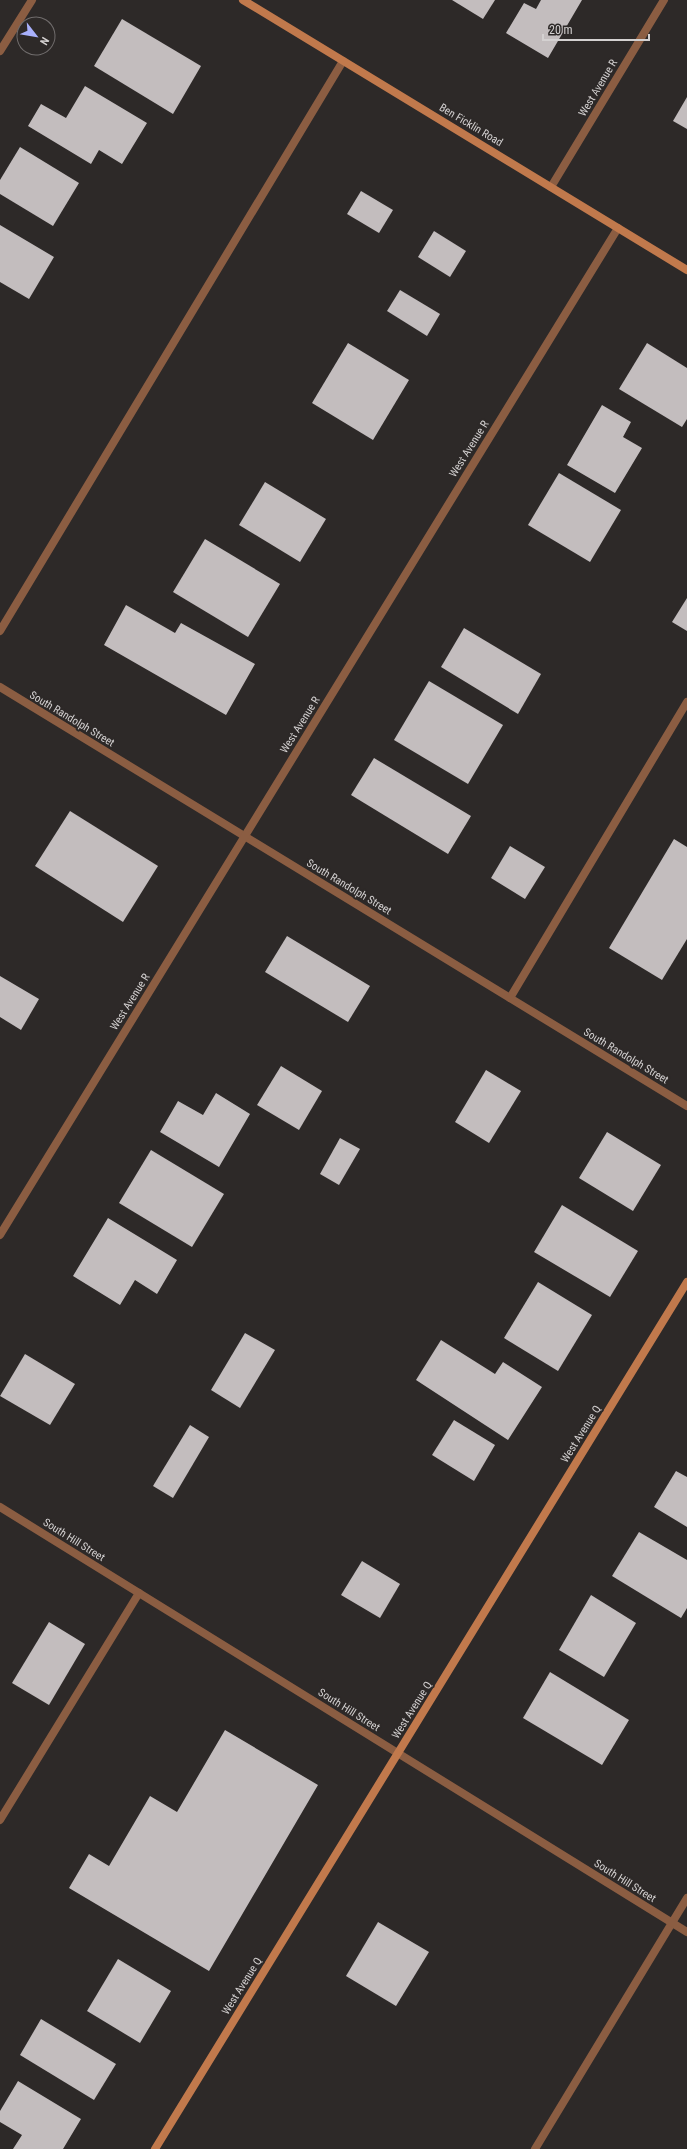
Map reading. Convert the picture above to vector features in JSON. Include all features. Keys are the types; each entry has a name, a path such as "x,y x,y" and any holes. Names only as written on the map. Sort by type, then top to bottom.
{"street":[{"path":"0,51 32,0"},
{"name":"Ben Ficklin Road","path":"243,0 687,270"},
{"name":"West Avenue R","path":"551,187 664,0"},
{"path":"0,631 343,61"},
{"name":"West Avenue R","path":"0,1235 618,228"},
{"name":"South Randolph Street","path":"0,687 687,1106"},
{"path":"510,998 687,702"},
{"name":"West Avenue Q","path":"155,2149 687,1282"},
{"name":"South Hill Street","path":"0,1507 687,1932"},
{"path":"0,1820 139,1593"},
{"path":"535,2149 687,1898"}],"building":[{"path":"452,0 495,0 483,19"},
{"path":"541,0 582,0 548,58 506,33 524,3 536,9"},
{"path":"122,19 201,66 173,114 94,66"},
{"path":"85,86 147,123 122,164 99,150 91,164 28,126 41,104 66,118"},
{"path":"687,97 687,129 673,121"},
{"path":"20,147 79,183 53,226 0,194 0,180"},
{"path":"361,191 393,210 379,233 347,214"},
{"path":"0,225 54,257 29,299 0,282"},
{"path":"434,231 466,251 450,277 418,257"},
{"path":"400,290 440,314 427,336 387,311"},
{"path":"348,343 409,380 373,440 312,403"},
{"path":"647,343 687,368 687,419 682,427 619,389"},
{"path":"602,405 631,422 623,437 642,448 615,493 567,465"},
{"path":"559,473 621,510 590,562 528,525"},
{"path":"265,482 326,519 300,562 239,525"},
{"path":"205,539 280,584 248,637 173,592"},
{"path":"687,598 687,631 672,622"},
{"path":"126,605 175,633 181,623 255,664 226,715 104,645"},
{"path":"464,628 541,674 518,714 441,667"},
{"path":"429,681 503,725 468,784 394,740"},
{"path":"374,758 471,816 448,854 351,795"},
{"path":"70,811 158,866 123,922 35,866"},
{"path":"674,839 687,847 687,939 662,980 609,948"},
{"path":"510,846 545,867 525,899 491,878"},
{"path":"287,936 370,986 348,1022 265,972"},
{"path":"0,976 39,999 21,1030 0,1017"},
{"path":"281,1066 322,1091 299,1130 257,1105"},
{"path":"486,1070 521,1091 489,1143 455,1122"},
{"path":"216,1093 250,1114 219,1167 160,1132 178,1101 203,1115"},
{"path":"607,1132 661,1165 633,1211 579,1178"},
{"path":"340,1138 360,1149 339,1185 320,1174"},
{"path":"151,1150 224,1194 192,1247 119,1203"},
{"path":"562,1205 638,1251 610,1297 534,1252"},
{"path":"108,1218 177,1260 157,1294 135,1280 120,1305 73,1276"},
{"path":"538,1282 592,1315 558,1371 504,1338"},
{"path":"245,1333 275,1350 240,1408 211,1390"},
{"path":"441,1340 495,1374 503,1362 542,1387 508,1440 416,1380"},
{"path":"25,1354 75,1384 50,1425 0,1396"},
{"path":"454,1420 495,1445 474,1481 432,1455"},
{"path":"190,1425 209,1437 173,1498 153,1486"},
{"path":"676,1471 687,1477 687,1527 654,1507"},
{"path":"639,1532 687,1560 687,1608 681,1618 612,1576"},
{"path":"362,1561 400,1584 380,1618 341,1595"},
{"path":"591,1595 636,1623 604,1677 559,1650"},
{"path":"49,1622 85,1644 49,1705 12,1683"},
{"path":"550,1672 629,1720 602,1765 523,1718"},
{"path":"225,1730 318,1785 209,1971 69,1888 89,1854 109,1866 150,1796 177,1812"},
{"path":"378,1922 429,1952 396,2006 346,1976"},
{"path":"118,1959 171,1991 140,2043 87,2011"},
{"path":"41,2019 116,2064 94,2100 20,2055"},
{"path":"18,2081 81,2119 63,2149 13,2149 22,2135 0,2122 0,2111"}]}
